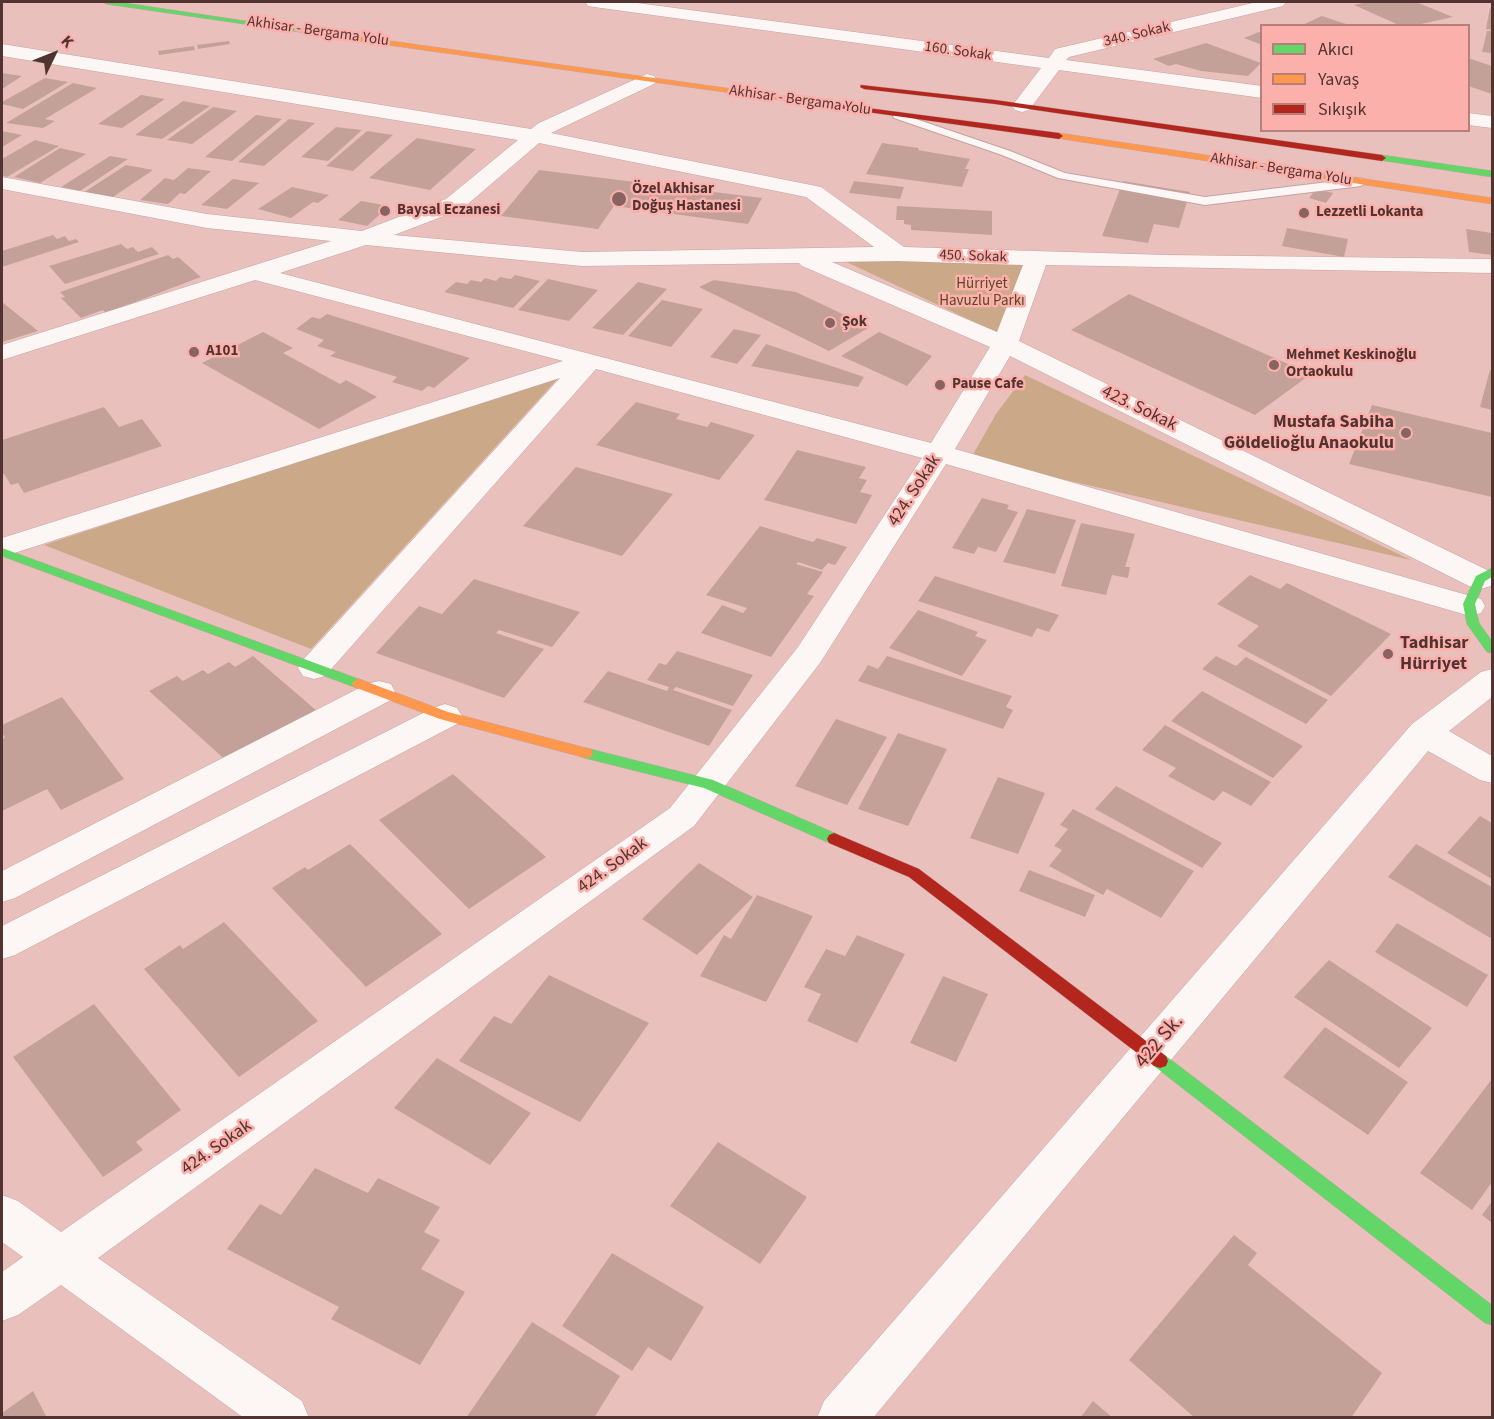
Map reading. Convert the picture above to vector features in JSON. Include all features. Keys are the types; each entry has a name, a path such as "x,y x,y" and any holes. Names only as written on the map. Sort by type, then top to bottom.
{"main road":[{"name":"Akhisar - Bergama Yolu","path":"106,2 1492,201"},
{"name":"Akhisar - Bergama Yolu","path":"846,85 1022,106 1492,174"},
{"path":"2,550 446,716 708,784 914,873 1492,1316"},
{"path":"1486,575 1470,606 1473,624 1492,650"}],"street":[{"name":"160. Sokak","path":"594,2 1260,92"},
{"name":"340. Sokak","path":"1022,106 1062,53 1277,2"},
{"path":"2,50 534,136 813,192 898,254"},
{"path":"2,353 365,238 454,204 546,127 647,80"},
{"path":"1470,119 1492,122"},
{"name":"450. Sokak","path":"2,183 207,221 454,248 582,259 898,254 1037,259 1492,266"},
{"name":"423. Sokak","path":"791,255 827,266 1005,344 1486,575"},
{"name":"424. Sokak","path":"2,1299 682,817 809,655 938,454 1005,344 1037,259"},
{"path":"254,273 591,360 938,454 1470,606"},
{"path":"2,550 591,360"},
{"path":"314,668 591,360"},
{"name":"422 Sk.","path":"841,1418 1424,733 1492,680"},
{"path":"2,888 379,692"},
{"path":"2,944 446,716"},
{"path":"1424,733 1492,771"},
{"path":"2,1216 285,1418"}],"lane":[{"path":"891,113 1006,153 1062,176 1205,201 1360,182"}],"green space":[{"name":"Hürriyet Havuzlu Parkı","path":"840,259 1025,265 1000,334"},
{"path":"561,375 311,649 44,545"},
{"path":"1025,375 1411,560 971,458 996,414"}],"building":[{"path":"1367,2 1416,2 1453,17 1421,24 1397,24 1354,5"},
{"path":"1490,8 1492,9 1492,30 1486,29"},
{"path":"1322,16 1346,24 1304,24"},
{"path":"1487,31 1492,31 1492,53 1482,52"},
{"path":"1260,32 1260,44 1244,38"},
{"path":"229,41 230,44 198,49 197,45"},
{"path":"1206,43 1260,64 1248,76 1201,71 1176,64 1169,66 1153,59"},
{"path":"194,46 195,50 159,55 158,51"},
{"path":"1470,59 1492,66 1492,94 1470,87"},
{"path":"2,73 22,76 2,89"},
{"path":"45,78 68,82 23,109 2,104 2,102"},
{"path":"73,83 97,88 45,119 55,121 43,128 6,123"},
{"path":"141,95 165,99 122,128 98,124"},
{"path":"183,101 210,106 162,139 135,135"},
{"path":"213,107 237,111 192,144 167,140"},
{"path":"256,115 282,119 232,161 205,157"},
{"path":"289,119 315,123 264,166 238,162"},
{"path":"336,127 362,130 328,161 301,157"},
{"path":"2,131 22,135 2,147"},
{"path":"367,131 393,135 353,171 326,166"},
{"path":"417,138 476,149 430,190 369,178"},
{"path":"35,140 59,146 7,177 2,175 2,159"},
{"path":"882,143 970,159 965,169 969,169 962,187 866,174"},
{"path":"60,148 86,154 40,183 14,177"},
{"path":"110,156 128,159 80,191 61,187"},
{"path":"126,165 153,170 110,199 83,193"},
{"path":"188,168 211,171 185,194 180,193 168,204 140,200 165,178 174,180"},
{"path":"539,170 762,198 748,224 614,206 598,229 501,216"},
{"path":"233,179 259,183 227,209 201,205"},
{"path":"854,181 904,187 900,199 849,193"},
{"path":"1123,181 1190,192 1179,228 1154,224 1148,243 1102,236"},
{"path":"292,187 329,195 318,203 313,202 291,218 258,209"},
{"path":"1316,189 1333,193 1326,203 1309,198"},
{"path":"361,201 389,206 367,226 338,220"},
{"path":"897,206 992,211 992,235 911,230 911,225 904,224 904,220 896,220"},
{"path":"1287,228 1348,239 1344,257 1282,246"},
{"path":"1466,229 1492,233 1492,255 1469,252"},
{"path":"53,235 57,239 65,236 69,241 76,239 79,242 2,267 2,251"},
{"path":"121,244 127,249 133,247 138,252 152,247 159,254 65,284 49,266"},
{"path":"168,255 173,259 178,257 201,277 106,313 103,310 81,318 61,298 65,297 60,292"},
{"path":"515,275 540,281 513,308 444,292 456,282 467,284 471,280 481,282 485,278 496,281 500,277 511,279"},
{"path":"548,279 598,290 569,321 518,310"},
{"path":"714,280 796,292 870,327 829,351 699,287"},
{"path":"638,282 667,289 623,335 592,328"},
{"path":"1129,294 1311,374 1255,415 1071,330"},
{"path":"662,300 703,309 671,347 628,336"},
{"path":"2,302 38,331 2,342"},
{"path":"327,314 470,358 434,388 428,386 422,391 392,382 397,377 330,356 336,352 317,346 324,340 296,329 312,317 320,319"},
{"path":"734,329 761,335 737,364 710,357"},
{"path":"263,332 293,348 283,353 340,384 346,380 377,397 319,429 202,363"},
{"path":"879,332 932,356 907,386 841,356"},
{"path":"766,344 864,377 858,387 751,366"},
{"path":"1490,370 1492,370 1492,410 1480,407"},
{"path":"636,402 680,414 676,419 707,427 711,422 755,435 719,480 596,445"},
{"path":"1372,405 1492,433 1492,497 1349,464"},
{"path":"104,407 119,427 142,419 162,446 24,493 18,483 11,485 4,474 2,475 2,440"},
{"path":"797,450 866,467 859,478 867,480 860,492 872,495 856,524 764,500"},
{"path":"576,467 673,494 622,556 523,526"},
{"path":"982,498 1009,505 1007,509 1018,512 996,552 978,547 974,554 952,548"},
{"path":"1027,509 1076,520 1055,574 1003,562"},
{"path":"1081,523 1135,534 1125,567 1130,567 1128,578 1112,575 1106,595 1061,586"},
{"path":"760,526 813,542 817,538 847,547 835,565 828,563 822,570 798,562 796,564 823,572 807,594 814,596 771,657 701,633 722,605 743,613 747,608 706,595"},
{"path":"1250,575 1280,589 1287,583 1391,634 1331,696 1237,646 1259,626 1217,604"},
{"path":"935,576 1059,615 1049,632 1037,628 1032,637 918,601"},
{"path":"474,579 580,612 552,647 499,630 496,633 544,649 504,698 376,653 419,606 442,614"},
{"path":"918,610 978,632 975,636 987,640 962,676 889,648"},
{"path":"677,651 753,675 733,706 676,687 673,690 732,710 709,746 583,702 608,671 667,691 669,687 647,680 659,663 666,665"},
{"path":"253,656 317,711 230,764 149,691 177,676 183,681 203,670 208,674 229,662 235,667"},
{"path":"887,656 1012,696 1006,707 1013,710 1003,729 858,681 868,665 878,669"},
{"path":"1216,656 1236,666 1246,657 1328,700 1306,724 1202,669"},
{"path":"1202,691 1303,746 1273,778 1171,721"},
{"path":"62,697 124,779 61,810 47,789 2,811 2,739 5,738 2,725"},
{"path":"836,719 887,737 847,805 795,786"},
{"path":"1165,725 1271,782 1251,806 1223,791 1214,801 1168,776 1176,768 1142,750"},
{"path":"898,733 947,749 908,826 858,809"},
{"path":"453,774 546,857 469,909 379,820"},
{"path":"998,777 1045,793 1018,854 970,838"},
{"path":"1116,786 1222,843 1202,868 1095,809"},
{"path":"1073,809 1194,871 1161,918 1107,889 1103,895 1049,866 1062,850 1054,846 1068,829 1060,825"},
{"path":"1480,816 1492,823 1492,879 1447,853"},
{"path":"350,844 442,934 366,987 272,888 305,867 308,870"},
{"path":"1416,844 1492,887 1492,939 1388,877"},
{"path":"699,863 753,897 697,955 642,919"},
{"path":"1029,870 1095,895 1085,917 1019,891"},
{"path":"757,895 813,916 766,1002 700,976 724,935 731,939"},
{"path":"224,922 318,1021 239,1077 144,969 180,945 183,949"},
{"path":"1397,923 1488,975 1467,1007 1375,952"},
{"path":"857,935 905,954 857,1043 807,1021 821,994 804,987 826,949 845,956"},
{"path":"1329,960 1432,1028 1399,1068 1294,997"},
{"path":"549,975 649,1023 580,1122 459,1061 494,1016 511,1024"},
{"path":"943,976 988,994 956,1062 910,1043"},
{"path":"94,1004 181,1110 136,1142 143,1150 103,1177 13,1057"},
{"path":"1325,1027 1408,1082 1368,1135 1283,1077"},
{"path":"437,1058 531,1113 490,1165 394,1108"},
{"path":"1492,1079 1492,1182 1472,1210 1420,1173"},
{"path":"718,1142 807,1197 760,1264 670,1206"},
{"path":"315,1168 368,1193 378,1178 440,1207 424,1232 440,1240 421,1269 465,1292 420,1365 331,1319 339,1307 227,1249 260,1204 281,1215"},
{"path":"1492,1201 1492,1223 1482,1215"},
{"path":"1234,1235 1257,1253 1248,1265 1382,1373 1351,1418 1195,1418 1129,1360"},
{"path":"612,1253 704,1307 671,1361 648,1347 632,1371 562,1326"},
{"path":"532,1322 620,1376 594,1418 466,1418"},
{"path":"33,1391 47,1418 2,1418 2,1413"},
{"path":"1093,1401 1113,1418 1080,1418"}],"traffic: fast":[{"path":"106,2 355,38"},
{"path":"1382,158 1492,174"},
{"path":"2,552 359,684"},
{"path":"1492,572 1480,579 1469,604 1473,624 1492,649"},
{"path":"586,753 708,784 834,839"},
{"path":"1160,1061 1492,1316"}],"traffic: slow":[{"path":"355,38 832,105"},
{"path":"1059,136 1492,201"},
{"path":"359,684 445,716 586,753"}],"traffic: jam":[{"path":"864,87 995,102 1382,158"},
{"path":"832,105 1059,136"},
{"path":"834,839 914,873 1160,1061"}],"place":[{"name":"Özel Akhisar Doğuş Hastanesi","path":"619,199"},
{"name":"Baysal Eczanesi","path":"385,211"},
{"name":"Lezzetli Lokanta","path":"1304,213"},
{"name":"Şok","path":"830,323"},
{"name":"A101","path":"194,352"},
{"name":"Mehmet Keskinoğlu Ortaokulu","path":"1274,365"},
{"name":"Pause Cafe","path":"940,385"},
{"name":"Mustafa Sabiha Göldelioğlu Anaokulu","path":"1406,433"},
{"name":"Tadhisar Hürriyet","path":"1388,654"}]}
